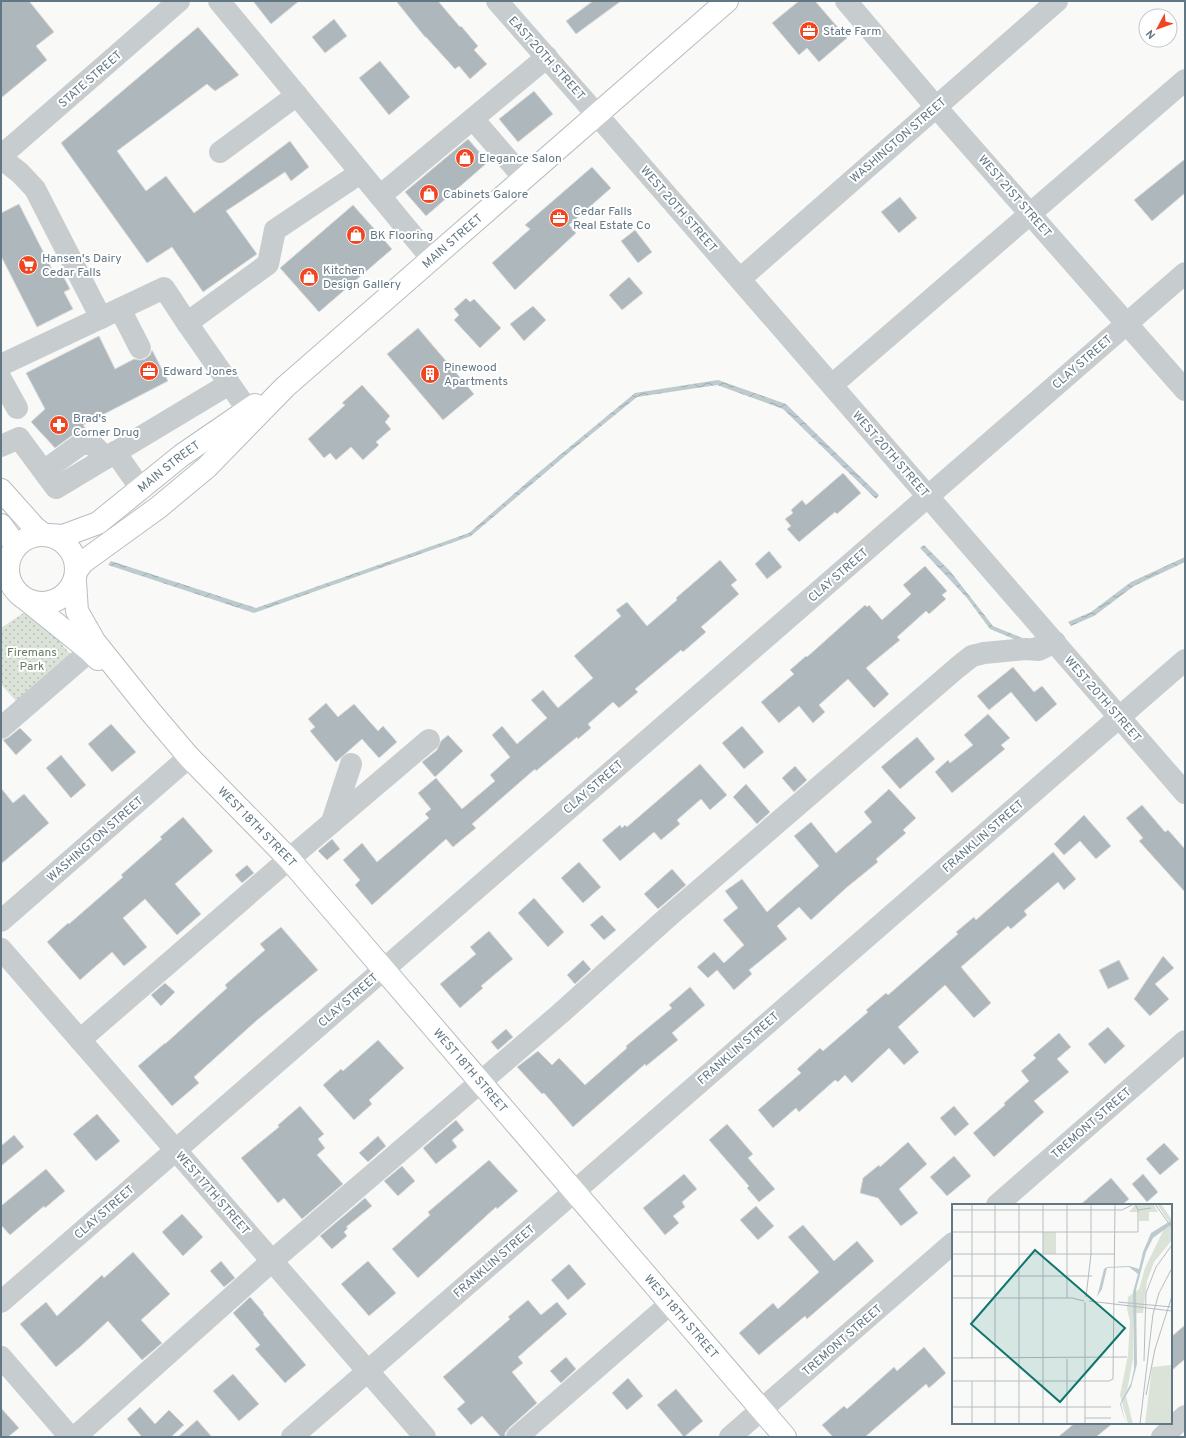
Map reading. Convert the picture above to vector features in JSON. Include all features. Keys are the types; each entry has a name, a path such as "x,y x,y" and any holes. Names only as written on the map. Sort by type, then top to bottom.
{"main road":[{"name":"MAIN STREET","path":"76,576 83,562 159,507 207,467 285,387 727,1"},
{"name":"MAIN STREET","path":"47,535 63,536 98,522 182,455 247,409 285,387"},
{"path":"1,490 36,528 47,535 60,540 69,548 75,558 76,576 68,592 59,600 38,604 16,599 8,576 9,555 1,525"},
{"path":"9,555 25,539 37,535 47,535"},
{"name":"WEST 18TH STREET","path":"76,576 77,611 94,641 150,711 189,757 289,859 785,1437"},
{"name":"WEST 18TH STREET","path":"16,599 90,651 150,711"}],"street":[{"name":"STATE STREET","path":"1,157 179,1"},
{"path":"219,1 432,259"},
{"name":"EAST 20TH STREET","path":"497,1 597,114"},
{"name":"WEST 21ST STREET","path":"846,1 936,107 1185,390"},
{"name":"WASHINGTON STREET","path":"740,279 1057,1"},
{"path":"380,196 547,57"},
{"path":"832,385 1185,80"},
{"path":"220,152 297,95"},
{"name":"WEST 20TH STREET","path":"597,114 1185,793"},
{"path":"473,119 524,178"},
{"path":"1,157 20,173 35,189 110,313 140,348"},
{"path":"187,323 268,264 275,230 360,173"},
{"name":"CLAY STREET","path":"1,1302 1185,273"},
{"path":"1,365 164,288 247,409"},
{"path":"1,379 17,408"},
{"path":"1,446 19,438 56,488 229,384"},
{"path":"110,455 140,489"},
{"path":"75,1437 272,1261 561,1013 962,663 972,656 984,653 1026,649 1039,650 1055,642"},
{"path":"1,728 90,651"},
{"name":"FRANKLIN STREET","path":"292,1437 1185,660"},
{"path":"80,1040 429,740"},
{"name":"WASHINGTON STREET","path":"1,921 189,757"},
{"path":"332,822 351,764"},
{"name":"WEST 17TH STREET","path":"1,949 425,1437"},
{"name":"TREMONT STREET","path":"998,1204 1185,1042"},
{"name":"TREMONT STREET","path":"730,1437 952,1244"},
{"path":"517,1437 670,1304"},
{"path":"1,1357 70,1437"},
{"path":"1162,1437 1185,1416"}],"green space":[{"name":"Firemans Park","path":"31,608 77,662 23,709 1,684 1,628"}],"water":[{"path":"718,380 786,404 879,495 876,499 783,409 717,385 637,397 471,536 254,613 108,565 111,561 256,608 469,533 532,478 635,393"},
{"path":"924,545 950,571 993,626 1027,640 1035,637 1038,640 1028,645 990,629 967,598 920,548"},
{"path":"1185,557 1185,562 1134,586 1094,616 1071,626 1068,622 1091,612 1131,582"}],"building":[{"path":"1,1 29,1 54,32 36,46 47,60 1,98"},
{"path":"253,1 299,1 271,24"},
{"path":"396,1 438,1 478,46 474,50 487,64 470,79 459,66 455,69 425,37"},
{"path":"593,1 621,1 576,34 566,21"},
{"name":"State Farm","path":"799,1 815,1 847,38 819,62 807,48 799,55 772,23"},
{"path":"334,19 347,36 325,53 312,37"},
{"path":"198,27 239,75 215,91 207,84 117,151 146,191 166,176 194,213 290,141 309,167 291,181 285,172 226,211 257,254 203,292 172,247 147,263 61,143"},
{"path":"380,61 410,97 389,115 359,78"},
{"path":"534,91 553,114 518,142 499,119"},
{"path":"468,139 488,162 426,216 405,192"},
{"path":"1185,159 1185,193 1152,221 1134,200"},
{"path":"592,167 611,188 569,225 576,233 515,290 492,263 530,229 525,225"},
{"path":"900,197 917,218 899,233 881,212"},
{"name":"Hansen's Dairy Cedar Falls","path":"19,204 56,277 62,274 70,289 64,292 73,309 37,327 1,256 1,213"},
{"path":"353,205 392,249 319,312 280,268"},
{"path":"635,230 652,252 638,263 621,241"},
{"path":"629,277 643,293 622,310 609,295"},
{"path":"466,298 470,302 474,299 501,328 480,348 454,320 459,315 454,309"},
{"path":"533,306 546,320 524,341 510,324"},
{"name":"Pinewood Apartments","path":"418,328 474,394 443,420 387,354"},
{"path":"99,336 115,369 134,359 145,359 150,355 152,350 168,381 83,425 86,429 84,432 74,434 55,448 31,422 45,409 26,373"},
{"path":"362,385 390,416 385,422 391,429 376,442 379,445 363,460 351,447 336,460 330,453 324,458 308,439 345,405 342,403"},
{"path":"843,473 861,493 837,514 835,512 799,542 787,529 791,526 785,519 793,513 791,510 802,500 806,505"},
{"path":"769,551 782,567 767,579 755,564"},
{"path":"720,560 737,580 731,585 739,594 701,627 706,632 683,652 681,650 635,689 638,692 619,708 613,702 588,724 591,728 578,739 577,737 536,771 535,769 472,824 476,828 453,847 446,839 372,905 355,885 360,880 343,860 362,843 377,862 429,818 425,814 431,809 418,793 436,778 462,809 495,781 490,775 510,757 492,735 502,726 517,744 547,718 531,700 543,690 558,708 593,678 574,656 621,616 616,610 627,602 647,626 677,600 676,598"},
{"path":"925,566 947,591 942,595 946,599 929,614 926,611 897,637 900,640 866,668 889,694 874,708 848,679 819,705 825,712 813,723 799,706 779,723 761,702 794,674 790,670 806,656 807,657 865,605 867,607 869,605 882,620 911,594 903,585"},
{"path":"1013,667 1034,692 1042,686 1057,704 1036,722 1011,692 989,710 977,696"},
{"path":"326,703 338,717 354,704 378,731 383,726 397,742 379,758 362,739 336,762 310,731 315,727 308,719"},
{"path":"988,714 1010,738 1001,745 1005,749 952,793 935,772 948,760 950,763 973,745 964,735"},
{"path":"111,724 136,752 112,772 88,744"},
{"path":"742,726 764,752 744,769 722,743"},
{"path":"20,728 32,740 16,755 3,740"},
{"path":"448,735 463,751 435,777 422,762 437,750 441,741"},
{"path":"917,737 935,759 900,789 881,767"},
{"path":"61,755 86,785 71,798 46,768"},
{"path":"700,764 727,795 710,810 701,799 677,820 680,824 661,840 654,832 620,861 602,840 620,825 622,828 625,825 627,827"},
{"path":"795,766 807,780 794,792 782,778"},
{"path":"746,784 770,812 757,824 733,797"},
{"path":"1,788 13,803 24,794 49,823 1,864"},
{"path":"889,789 916,818 903,830 906,833 876,859 878,862 846,888 811,920 799,907 777,926 787,939 749,970 752,974 734,990 717,970 708,978 697,967 714,952 724,963 744,945 723,920 738,908 725,891 742,879 767,912 819,866 794,836 811,822 836,853 872,822 864,812"},
{"path":"1142,805 1165,832 1168,830 1185,849 1185,892 1139,841 1143,838 1126,818"},
{"path":"1084,815 1111,846 1096,859 1080,841 1064,855 1054,844"},
{"path":"183,817 213,851 175,884 201,914 177,935 145,899 123,918 147,947 124,966 112,952 80,980 47,942 123,877 121,875 162,839 160,837"},
{"path":"332,839 340,849 327,860 318,851"},
{"path":"1053,852 1076,879 1064,890 1058,882 1024,911 1027,915 1011,929 1008,926 961,967 991,1003 974,1018 945,985 898,1027 919,1052 904,1065 889,1048 852,1083 845,1075 838,1082 835,1080 799,1112 796,1108 773,1128 758,1110 801,1073 797,1069 820,1048 823,1051 868,1012 866,1010 886,993 888,995 958,934 956,932 974,917 976,920"},
{"path":"579,862 601,887 583,903 561,878"},
{"path":"247,865 254,873 242,883 235,875"},
{"path":"672,869 686,885 658,909 644,894"},
{"path":"534,898 564,932 548,947 518,913"},
{"path":"602,915 616,930 604,940 590,925"},
{"path":"281,927 318,970 256,1021 194,1077 199,1083 172,1106 138,1066 165,1044 227,988 225,985 265,950 260,944"},
{"path":"489,931 513,959 481,986 483,988 460,1008 440,984 476,954 470,947"},
{"path":"1163,956 1174,968 1155,984 1169,999 1150,1016 1134,999"},
{"path":"583,960 591,969 575,984 567,975"},
{"path":"1119,960 1129,979 1108,989 1099,970"},
{"path":"165,983 175,992 161,1006 151,995"},
{"path":"690,987 705,1005 672,1033 678,1040 646,1066 645,1064 573,1127 544,1093 542,1094 517,1067 538,1051 552,1065 559,1058 585,1085 627,1048 626,1046 672,1008 669,1005"},
{"path":"1108,1027 1125,1046 1105,1064 1088,1044"},
{"path":"506,1029 513,1037 498,1050 491,1042"},
{"path":"1059,1033 1071,1047 1057,1059 1069,1072 1034,1101 1044,1112 994,1157 973,1133 1005,1105 1004,1103 1029,1081 1021,1071 1036,1058 1033,1055"},
{"path":"378,1040 404,1068 369,1100 372,1104 354,1120 323,1085 341,1069 343,1071"},
{"path":"300,1106 324,1134 318,1139 325,1148 317,1155 343,1184 302,1219 284,1198 278,1203 241,1158 279,1127 278,1125"},
{"path":"954,1106 969,1124 955,1136 940,1118"},
{"path":"97,1114 120,1141 96,1161 73,1134"},
{"path":"456,1120 464,1130 452,1140 457,1147 436,1164 423,1148"},
{"path":"727,1124 753,1154 748,1158 775,1189 759,1202 747,1188 749,1186 709,1140"},
{"path":"14,1135 24,1147 1,1166 1,1146"},
{"path":"378,1136 386,1146 368,1162 359,1153"},
{"path":"908,1142 927,1164 899,1189 918,1213 901,1226 878,1198 860,1193 863,1178 879,1165 880,1167"},
{"path":"1164,1143 1179,1159 1160,1175 1146,1159"},
{"path":"954,1156 971,1176 947,1196 930,1177"},
{"path":"489,1160 518,1191 497,1209 496,1207 418,1278 392,1249 430,1215 428,1212"},
{"path":"402,1166 415,1181 398,1196 384,1181"},
{"path":"46,1169 65,1191 45,1208 44,1206 10,1235 1,1225 1,1206"},
{"path":"684,1174 697,1189 682,1202 685,1207 673,1216 679,1223 665,1235 643,1208"},
{"path":"1143,1174 1158,1192 1147,1202 1132,1184"},
{"path":"1111,1178 1129,1199 1123,1204 1081,1204"},
{"path":"365,1198 372,1206 346,1227 348,1228 344,1232 347,1236 332,1249 320,1236"},
{"path":"756,1206 774,1226 758,1240 740,1220"},
{"path":"182,1214 203,1237 183,1256 162,1232"},
{"path":"803,1225 834,1261 857,1241 874,1261 807,1319 805,1316 759,1355 739,1333 773,1303 778,1309 819,1272 788,1237"},
{"path":"133,1252 170,1294 141,1320 162,1343 142,1360 108,1321 56,1367 20,1324 46,1302 57,1316 102,1275 104,1278"},
{"path":"221,1261 235,1278 224,1287 210,1271"},
{"path":"368,1261 396,1293 369,1316 341,1284"},
{"path":"569,1264 586,1284 568,1300 551,1280"},
{"path":"250,1297 306,1365 285,1383 255,1349 260,1345 233,1313"},
{"path":"528,1300 541,1315 557,1302 567,1314 518,1357 523,1363 512,1372 537,1403 509,1428 505,1433 505,1437 501,1437 482,1416 471,1425 457,1409 465,1402 443,1377 510,1319 508,1317"},
{"path":"1185,1325 1185,1359 1172,1370 1172,1336"},
{"path":"924,1347 946,1373 929,1388 926,1384 865,1437 833,1437 822,1425 844,1406 847,1409 894,1367 897,1371"},
{"path":"566,1357 576,1369 561,1383 550,1371"},
{"path":"233,1374 259,1404 239,1421 213,1391"},
{"path":"628,1378 643,1396 627,1410 612,1393"},
{"path":"676,1389 703,1421 684,1437 657,1405"},
{"path":"140,1407 155,1424 169,1410 184,1425 171,1437 142,1437 127,1419"},
{"path":"1,1408 19,1428 8,1437 1,1437"},
{"path":"197,1420 212,1437 178,1437"},
{"path":"1074,1424 1112,1424 1096,1437 1058,1437"}],"place":[{"name":"State Farm","path":"809,31"},
{"name":"Elegance Salon","path":"465,158"},
{"name":"Cabinets Galore","path":"429,194"},
{"name":"Cedar Falls Real Estate Co","path":"559,218"},
{"name":"BK Flooring","path":"356,235"},
{"name":"Hansen's Dairy Cedar Falls","path":"28,265"},
{"name":"Kitchen Design Gallery","path":"309,277"},
{"name":"Edward Jones","path":"149,371"},
{"name":"Pinewood Apartments","path":"430,374"},
{"name":"Brad's Corner Drug","path":"59,425"}]}
